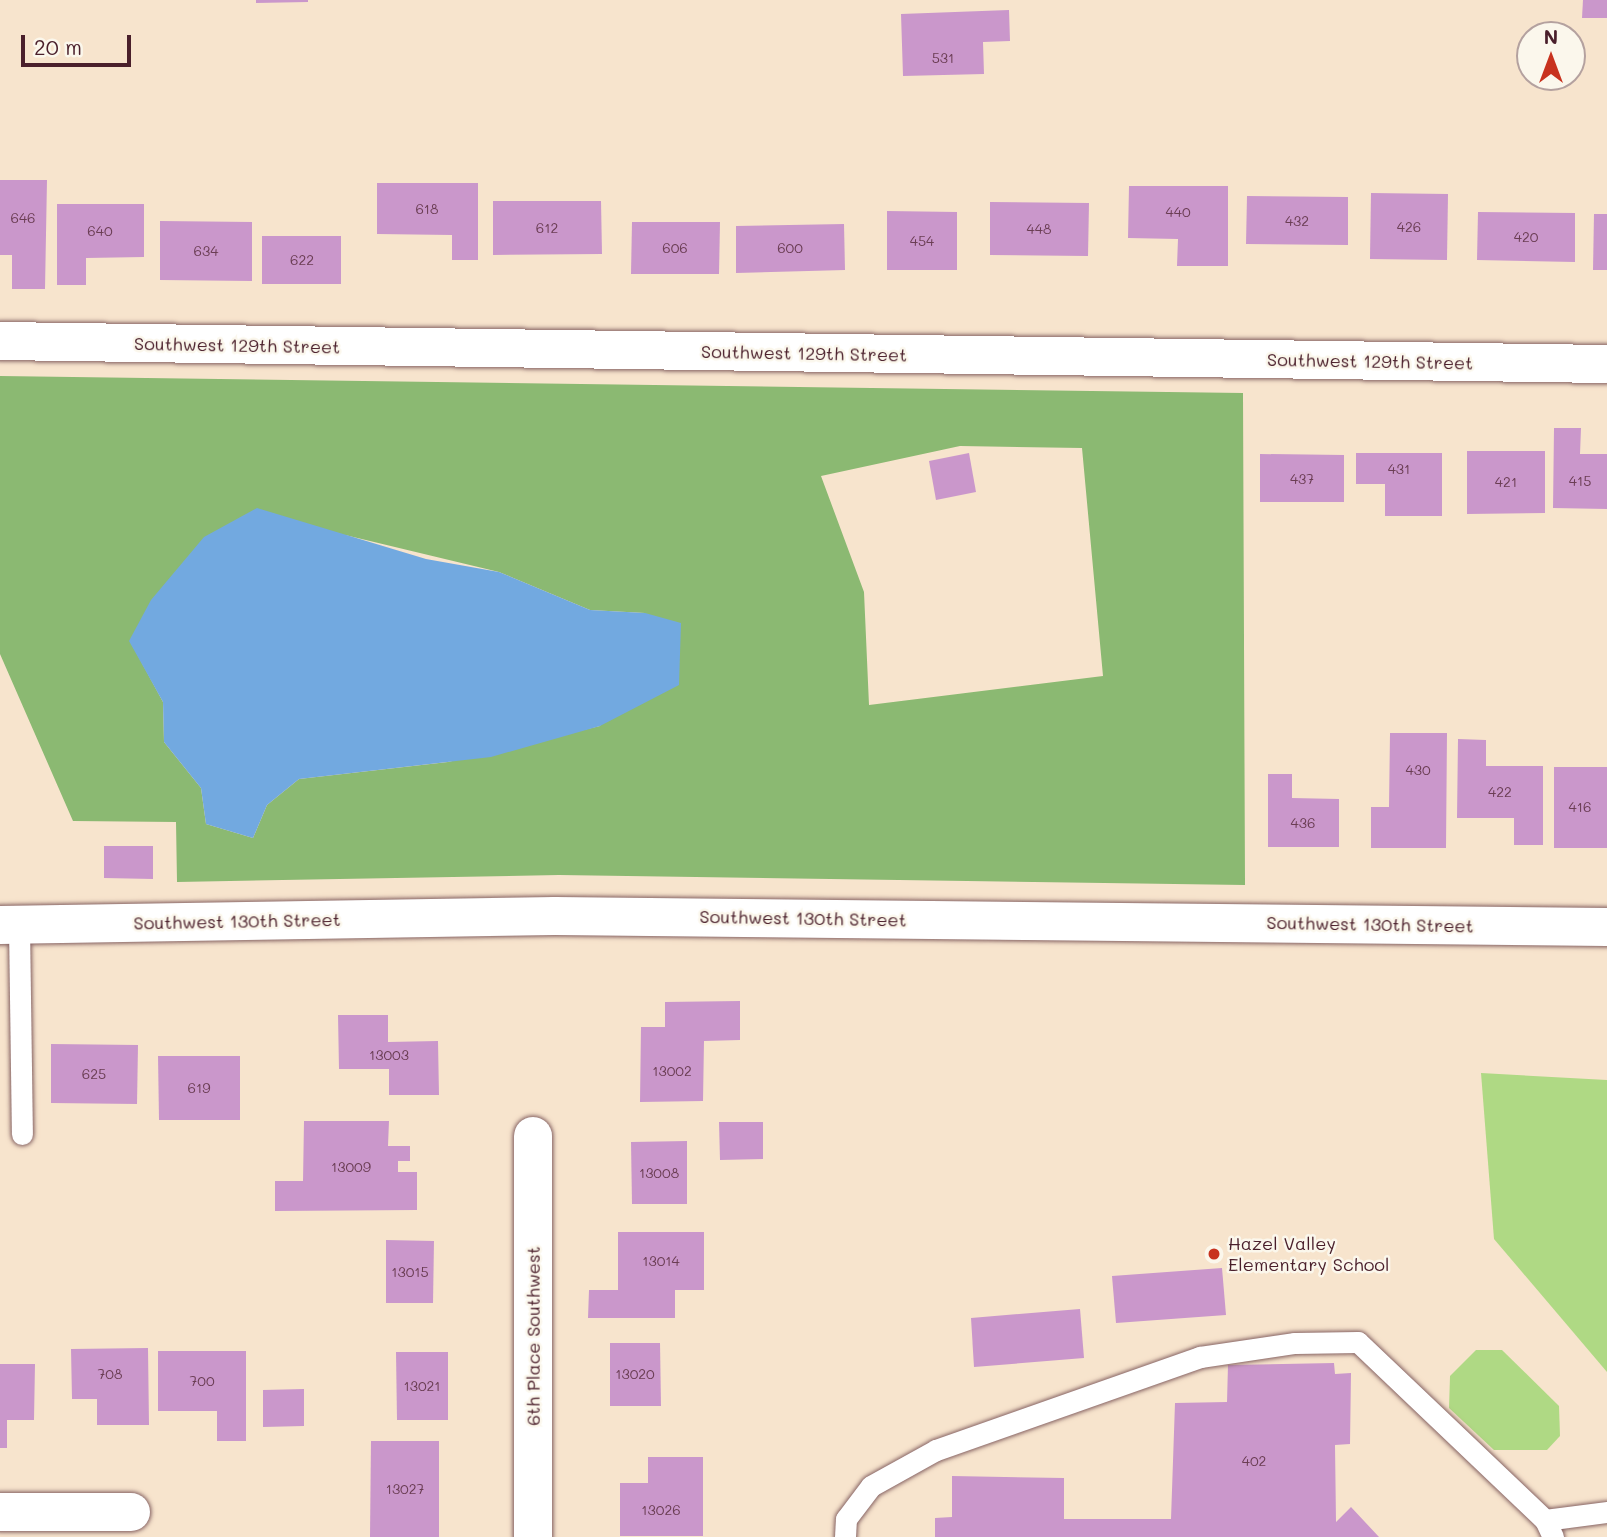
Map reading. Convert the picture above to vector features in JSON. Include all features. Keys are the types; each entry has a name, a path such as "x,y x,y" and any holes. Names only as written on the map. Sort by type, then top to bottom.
{"street":[{"name":"Southwest 129th Street","path":"0,341 1607,364"},
{"name":"Southwest 130th Street","path":"9,925 555,916 1607,927"},
{"name":"6th Place Southwest","path":"533,1136 533,1537"},
{"path":"0,1512 131,1512"}],"lane":[{"path":"9,925 22,1134"},
{"path":"845,1537 846,1519 871,1486 936,1450 1200,1357 1295,1343 1358,1342 1549,1529 1607,1511"}],"green space":[{"path":"0,376 1243,393 1245,885 559,875 177,882 176,822 73,821 0,654","holes":["960,446 1082,448 1103,676 869,705 864,592 821,476","345,535 499,572 590,610 645,613 600,726 448,762 299,779 267,805 253,838 206,824 201,788 164,742 163,702 130,641 154,600"]},
{"path":"1481,1073 1607,1080 1607,1372 1494,1239"},
{"path":"1476,1350 1502,1350 1559,1406 1560,1436 1547,1450 1494,1450 1449,1408 1450,1376"}],"water":[{"path":"257,508 426,559 499,572 590,610 645,613 681,623 679,685 600,726 491,757 299,779 267,805 253,838 206,824 201,788 164,742 163,702 129,641 151,600 204,537"}],"building":[{"path":"256,0 308,0 308,2 256,3"},
{"path":"1583,0 1607,0 1607,18 1582,18"},
{"path":"1009,10 1010,41 983,42 984,74 903,76 901,14"},
{"path":"0,180 47,180 45,289 12,289 12,255 0,255"},
{"path":"377,183 478,183 478,260 452,260 452,235 377,234"},
{"path":"1129,186 1228,186 1228,266 1177,266 1178,239 1128,238"},
{"path":"1371,193 1448,194 1447,260 1370,259"},
{"path":"1247,196 1348,197 1348,245 1246,244"},
{"path":"493,201 601,201 602,254 493,255"},
{"path":"990,202 1089,203 1088,256 990,255"},
{"path":"57,204 144,204 144,257 86,258 86,285 57,285"},
{"path":"887,211 957,212 957,270 887,270"},
{"path":"1478,212 1575,213 1575,262 1477,260"},
{"path":"1594,214 1607,214 1607,270 1593,270"},
{"path":"160,221 252,222 252,281 160,280"},
{"path":"632,222 720,222 719,274 631,274"},
{"path":"844,224 845,270 736,273 736,226"},
{"path":"262,236 341,236 341,284 262,284"},
{"path":"1554,428 1581,428 1580,454 1607,454 1607,509 1553,508"},
{"path":"1467,451 1545,451 1545,513 1467,514"},
{"path":"969,453 976,492 936,500 929,461"},
{"path":"1356,453 1442,453 1442,516 1385,516 1385,484 1356,484"},
{"path":"1260,454 1344,455 1344,502 1260,502"},
{"path":"1390,733 1447,733 1446,848 1371,848 1371,807 1389,807"},
{"path":"1458,739 1486,740 1486,766 1543,766 1543,845 1514,845 1514,818 1457,818"},
{"path":"1554,767 1607,767 1607,848 1554,848"},
{"path":"1268,774 1292,774 1292,798 1339,799 1339,847 1268,847"},
{"path":"104,846 153,846 153,879 104,878"},
{"path":"740,1001 740,1040 704,1041 703,1101 640,1102 641,1027 665,1027 665,1002"},
{"path":"338,1015 388,1015 388,1042 438,1041 439,1095 389,1095 389,1069 339,1069"},
{"path":"51,1044 138,1045 137,1104 51,1103"},
{"path":"158,1056 240,1056 240,1120 159,1120"},
{"path":"304,1121 389,1121 388,1146 410,1146 410,1161 398,1161 398,1172 417,1172 417,1210 275,1211 275,1181 303,1181"},
{"path":"719,1122 763,1122 763,1159 720,1160"},
{"path":"687,1141 687,1204 632,1204 631,1142"},
{"path":"618,1232 704,1232 704,1290 675,1290 675,1318 588,1318 589,1290 618,1290"},
{"path":"386,1240 434,1241 433,1303 386,1303"},
{"path":"1222,1268 1226,1315 1116,1323 1112,1276"},
{"path":"1080,1309 1084,1358 974,1367 971,1318"},
{"path":"610,1343 660,1343 661,1406 610,1406"},
{"path":"148,1348 149,1425 97,1425 97,1399 72,1399 71,1349"},
{"path":"158,1351 246,1351 246,1441 217,1441 217,1411 158,1411"},
{"path":"396,1352 448,1352 448,1420 397,1420"},
{"path":"1334,1363 1335,1374 1351,1373 1350,1444 1335,1445 1336,1522 1351,1507 1379,1537 935,1537 935,1518 952,1517 952,1476 1064,1478 1064,1519 1171,1519 1175,1403 1227,1402 1228,1365"},
{"path":"0,1364 35,1364 34,1420 7,1420 7,1448 0,1448"},
{"path":"304,1389 304,1426 263,1427 263,1390"},
{"path":"371,1441 439,1441 439,1537 370,1537"},
{"path":"648,1457 703,1457 703,1536 620,1536 620,1483 648,1483"}],"place":[{"name":"Hazel Valley Elementary School","path":"1214,1254"}]}
